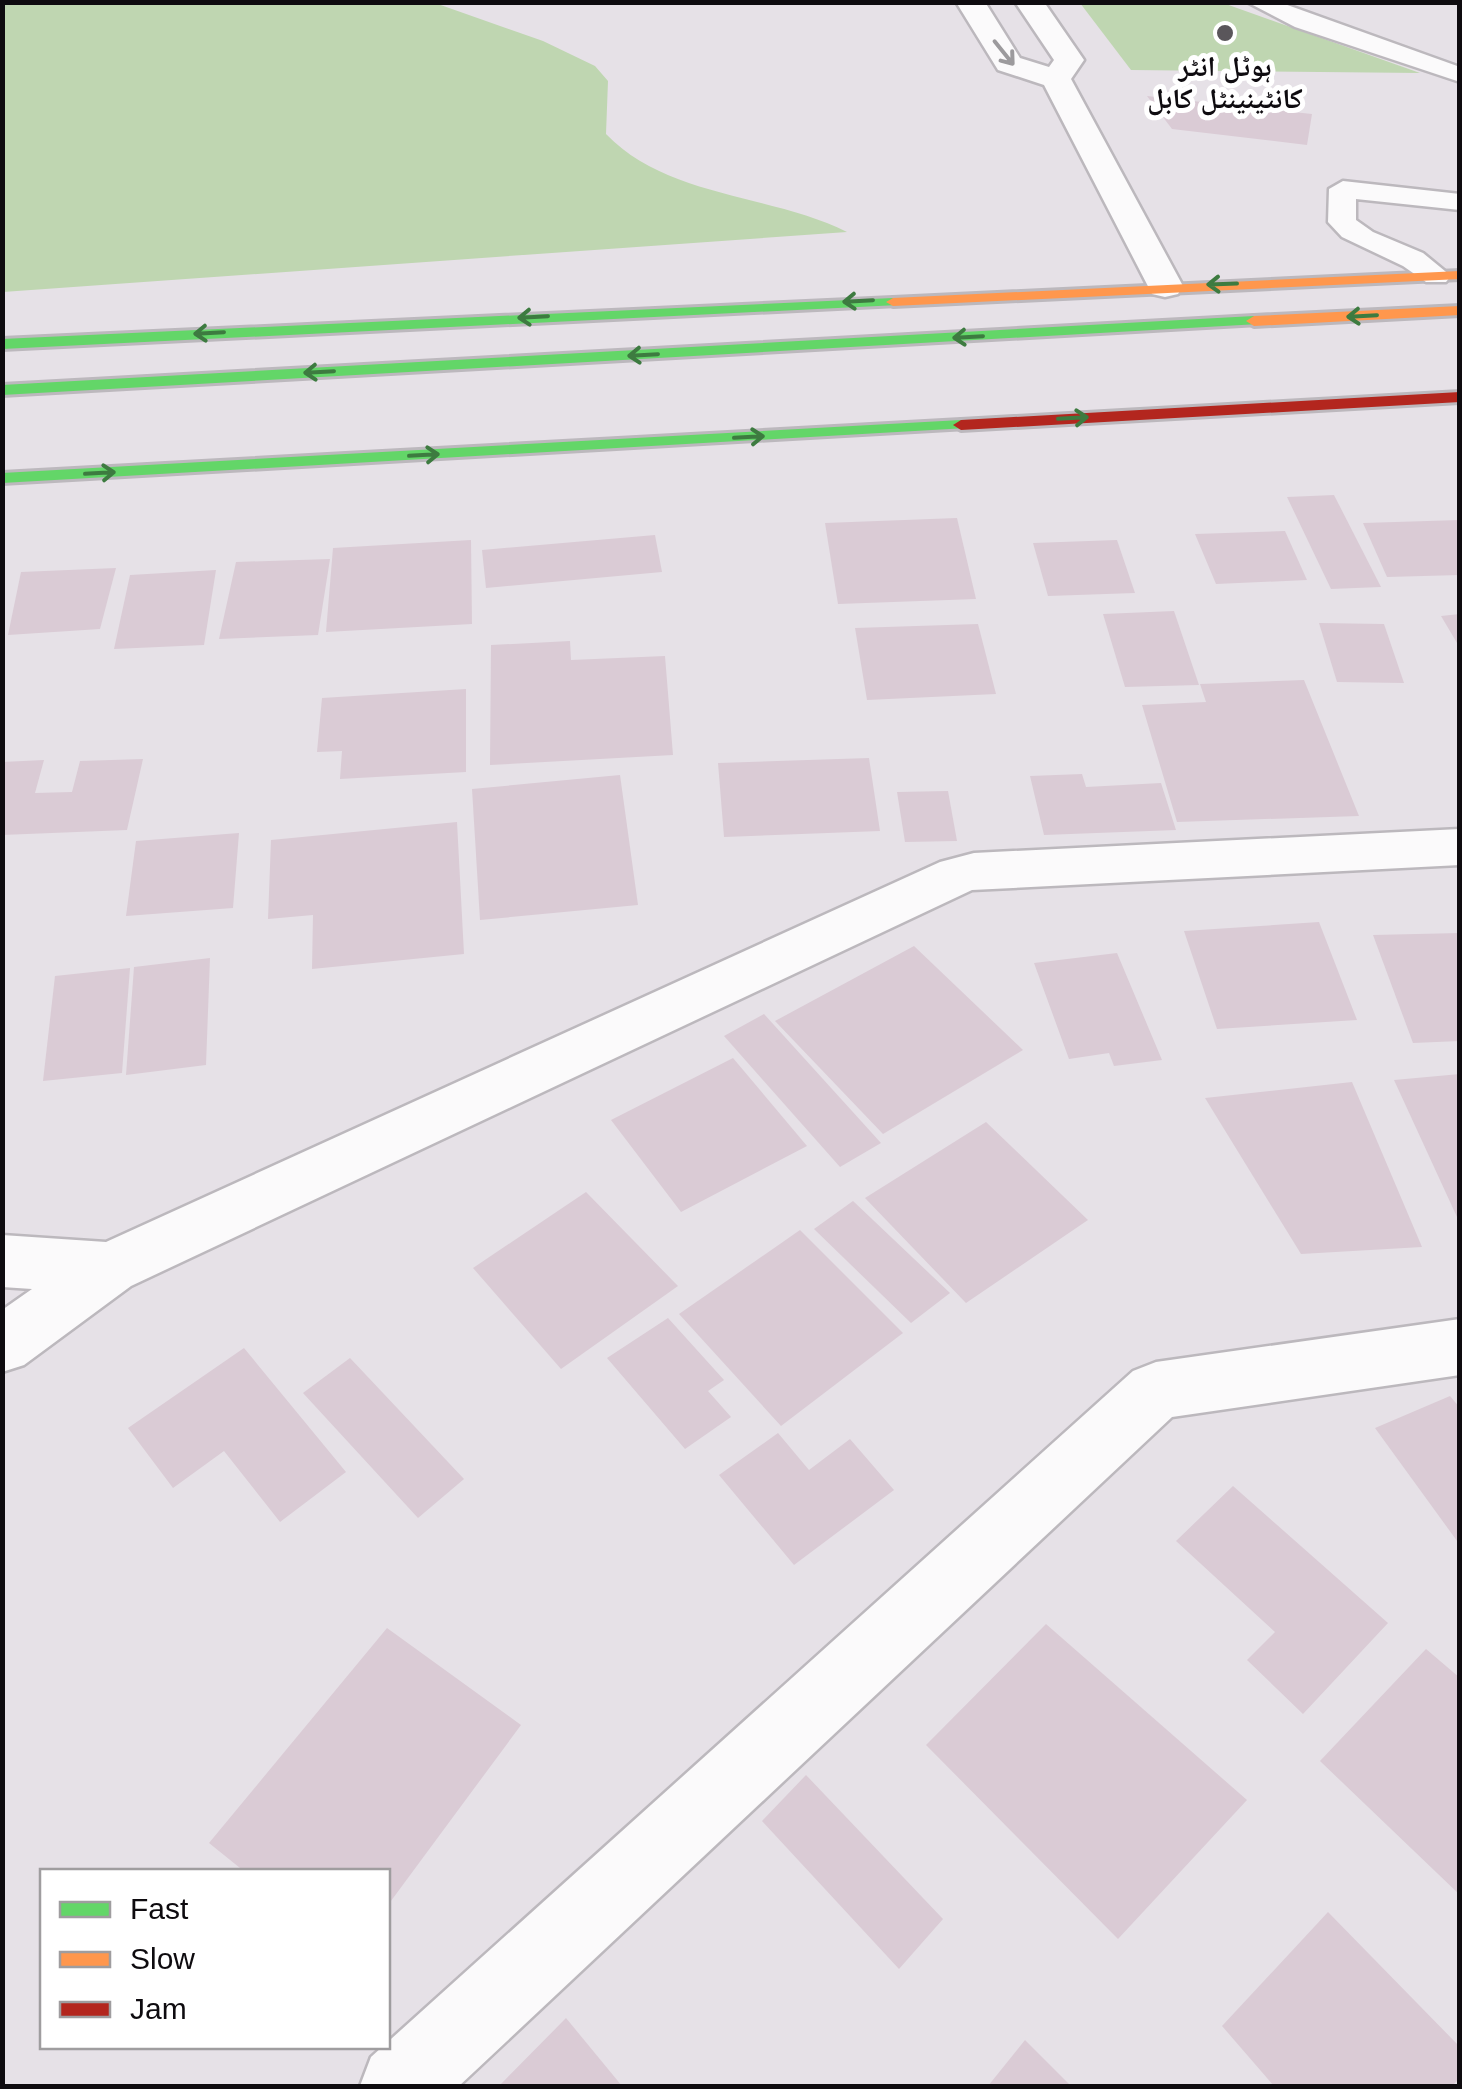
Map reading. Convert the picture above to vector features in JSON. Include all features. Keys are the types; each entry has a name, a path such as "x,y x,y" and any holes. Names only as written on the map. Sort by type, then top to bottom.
{"main road":[{"path":"2,344 1448,275 1460,309 2,390"},
{"path":"2,478 1460,397"}],"street":[{"path":"970,2 1009,64 1056,79 1165,286"},
{"path":"1029,2 1068,60 1056,79"},
{"path":"2,1345 110,1268 958,876 974,871 1460,848"},
{"path":"2,1261 110,1268"},
{"path":"400,2086 1156,1391 1460,1347"}],"lane":[{"path":"1258,2 1303,22 1460,76"},
{"path":"1448,275 1352,233 1342,222 1342,189 1460,202"}],"green space":[{"path":"3,2 435,3 543,41 595,66 608,81 606,134 659,171 847,232 3,292"},
{"path":"1080,3 1223,3 1420,73 1131,70"}],"building":[{"path":"1147,96 1312,114 1307,145 1172,129"},
{"path":"1334,495 1381,587 1331,589 1287,497"},
{"path":"957,518 976,599 838,604 825,523"},
{"path":"1460,520 1460,575 1387,577 1363,523"},
{"path":"1285,531 1307,580 1216,584 1195,534"},
{"path":"655,535 662,572 486,588 482,550"},
{"path":"471,540 472,624 326,632 333,548"},
{"path":"1117,540 1135,593 1048,596 1033,543"},
{"path":"330,559 318,635 219,639 236,562"},
{"path":"116,568 100,629 8,635 21,572"},
{"path":"216,570 204,645 114,649 130,575"},
{"path":"1174,611 1199,685 1125,687 1103,614"},
{"path":"1460,614 1460,648 1441,616"},
{"path":"1319,623 1384,624 1404,683 1337,682"},
{"path":"978,624 996,694 867,700 855,628"},
{"path":"570,641 571,660 665,656 673,755 490,765 491,645"},
{"path":"1304,680 1359,816 1177,822 1142,705 1206,702 1200,684"},
{"path":"466,689 466,772 340,779 342,751 317,752 322,698"},
{"path":"869,758 880,831 724,837 718,763"},
{"path":"143,759 127,830 2,835 2,762 44,760 35,793 72,792 80,761"},
{"path":"1082,774 1086,787 1161,783 1176,830 1044,835 1030,776"},
{"path":"620,775 638,905 480,920 472,789"},
{"path":"948,791 957,841 905,842 897,792"},
{"path":"457,822 464,954 312,969 313,915 268,919 271,840"},
{"path":"239,833 233,908 126,916 136,841"},
{"path":"1319,922 1357,1020 1217,1029 1184,931"},
{"path":"1460,933 1460,1041 1413,1043 1373,935"},
{"path":"914,946 1023,1050 883,1134 775,1021"},
{"path":"1117,953 1162,1060 1114,1066 1109,1053 1069,1059 1034,963"},
{"path":"210,958 206,1065 126,1075 134,967"},
{"path":"130,968 122,1073 43,1081 55,976"},
{"path":"764,1014 881,1143 840,1167 724,1036"},
{"path":"733,1058 807,1146 681,1212 611,1120"},
{"path":"1460,1074 1460,1217 1457,1217 1394,1080"},
{"path":"1352,1082 1422,1247 1301,1254 1205,1098"},
{"path":"986,1122 1088,1220 966,1303 865,1198"},
{"path":"586,1192 678,1286 561,1369 473,1268"},
{"path":"853,1201 950,1293 911,1323 814,1229"},
{"path":"800,1230 903,1333 781,1426 679,1314"},
{"path":"668,1318 724,1380 708,1391 731,1417 685,1449 607,1358"},
{"path":"244,1348 346,1472 280,1522 224,1451 173,1488 128,1428"},
{"path":"350,1358 464,1479 418,1518 303,1393"},
{"path":"1450,1396 1460,1408 1460,1545 1375,1428"},
{"path":"778,1433 809,1470 850,1439 894,1490 794,1565 719,1475"},
{"path":"1233,1486 1388,1623 1303,1714 1247,1660 1275,1632 1176,1541"},
{"path":"1046,1624 1247,1800 1118,1939 926,1745"},
{"path":"387,1628 521,1725 390,1902 390,1869 241,1869 209,1843"},
{"path":"1426,1649 1460,1678 1460,1895 1320,1761"},
{"path":"806,1775 943,1919 899,1969 762,1821"},
{"path":"1328,1912 1460,2047 1460,2078 1452,2086 1274,2086 1222,2026"},
{"path":"566,2018 622,2086 499,2086"},
{"path":"1025,2040 1071,2086 988,2086"}],"traffic: fast":[{"path":"2,344 893,302"},
{"path":"2,390 1254,321"},
{"path":"2,478 961,425"}],"traffic: slow":[{"path":"893,302 1460,275"},
{"path":"1254,321 1460,310"}],"traffic: jam":[{"path":"961,425 1460,397"}],"place":[{"name":"ہوٹل انٹر کانٹینینٹل کابل","path":"1225,33"}]}
